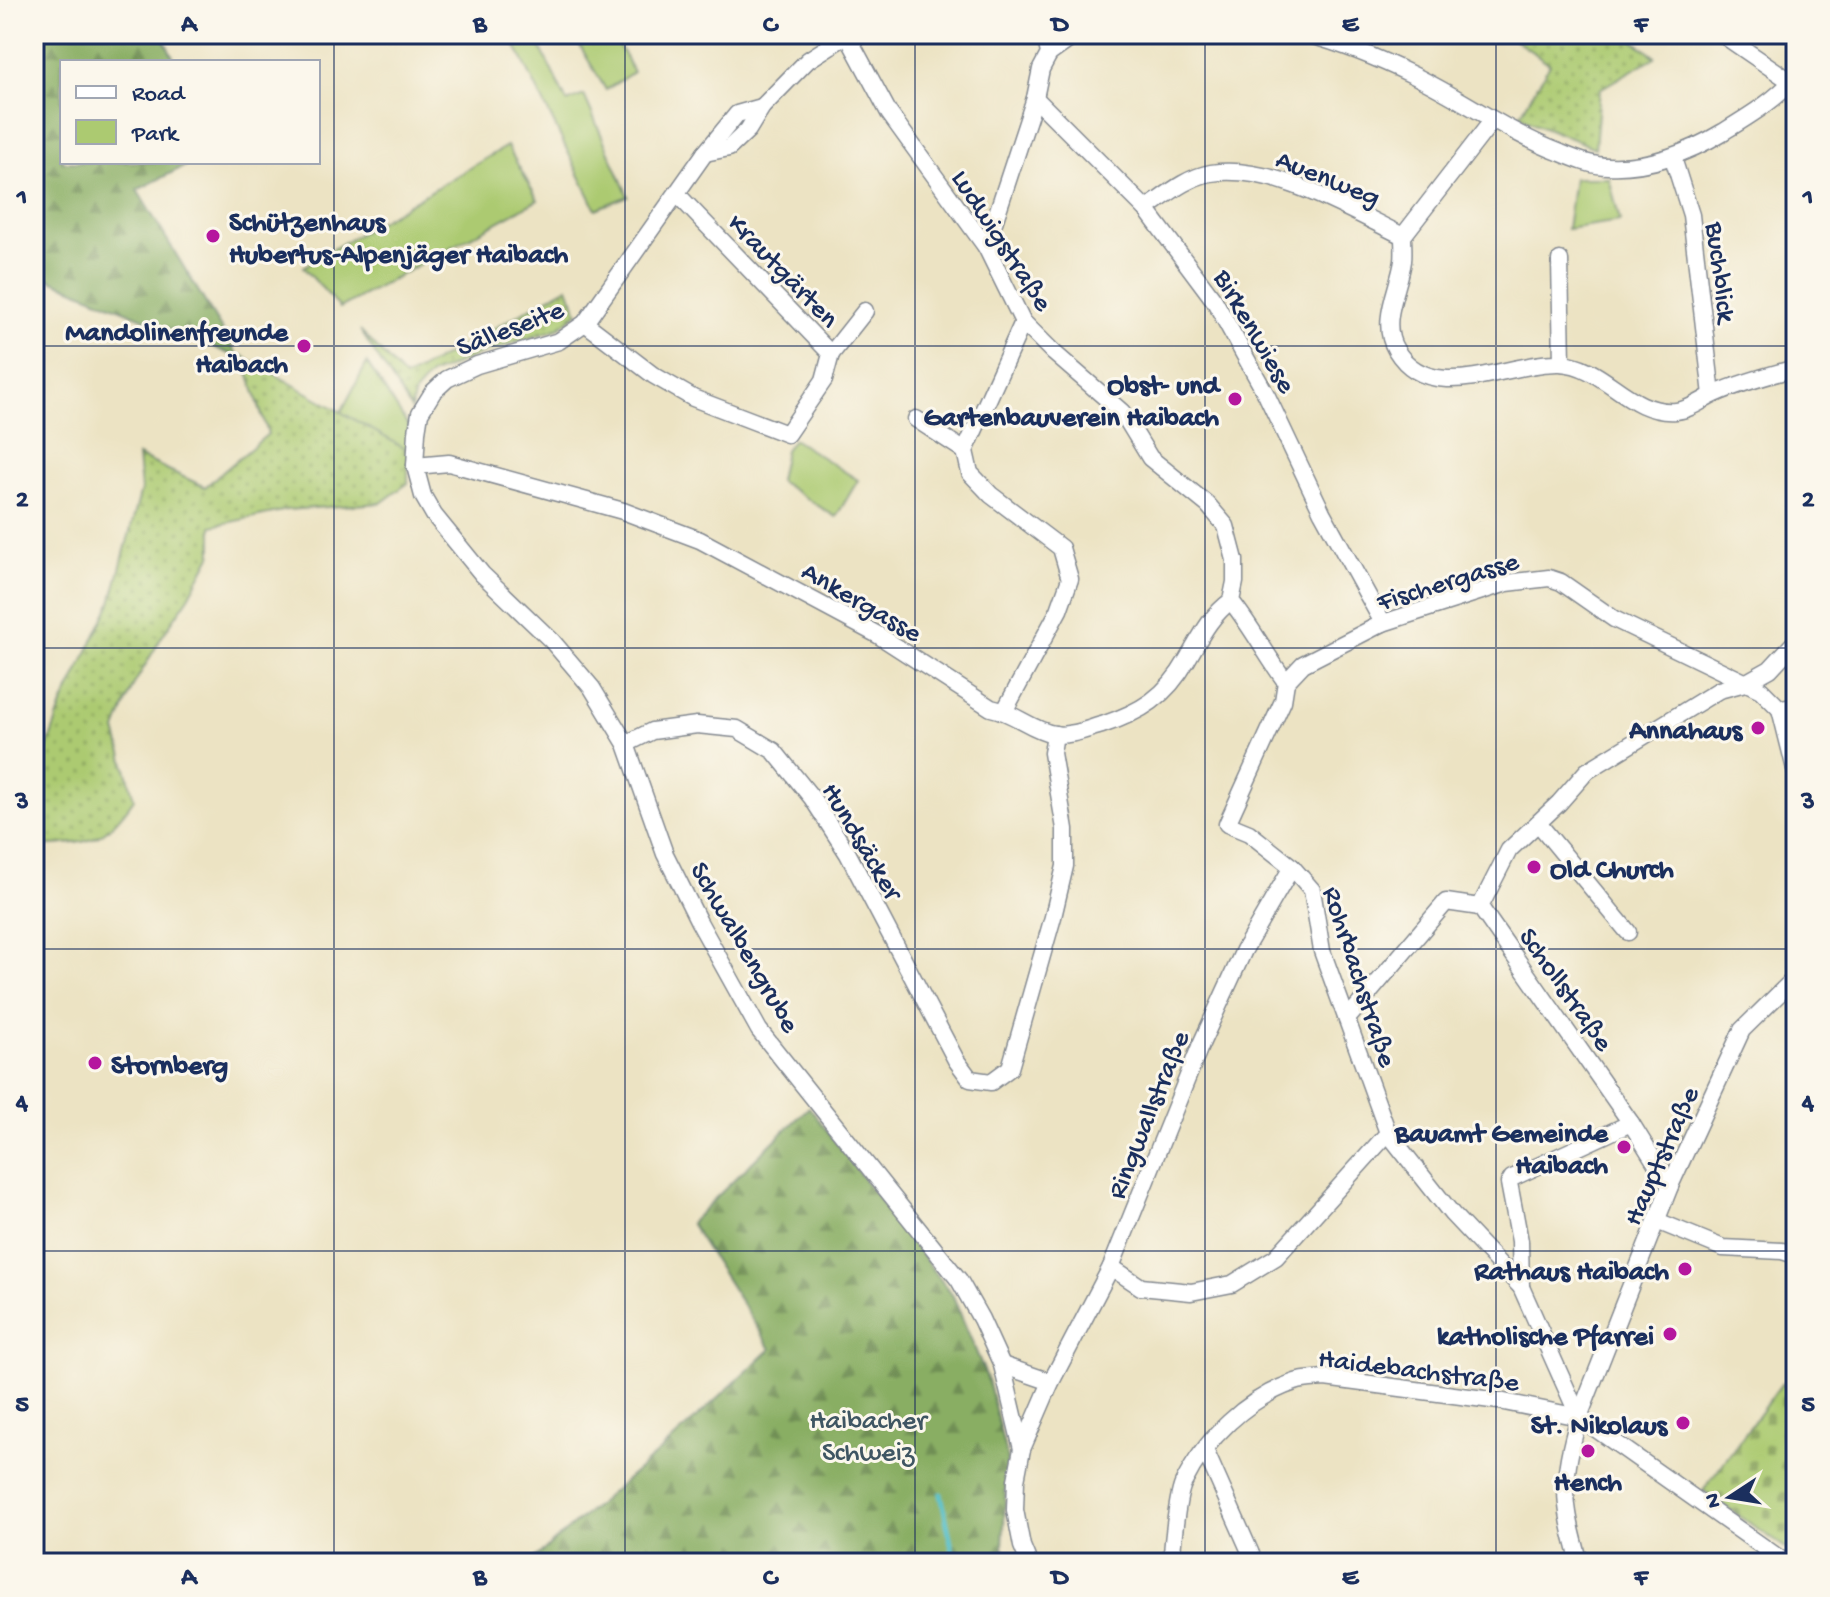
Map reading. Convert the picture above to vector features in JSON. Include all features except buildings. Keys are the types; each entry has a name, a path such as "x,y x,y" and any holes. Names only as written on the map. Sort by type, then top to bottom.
{"street":[{"path":"1045,34 1049,54"},
{"path":"986,247 1035,98 1041,69 1049,54 1077,34"},
{"path":"1306,34 1336,42 1416,76 1539,145 1605,167 1639,165 1673,158 1705,143 1761,108 1794,81 1723,35"},
{"name":"Sälleseite","path":"416,471 420,413 433,392 447,379 477,365 559,341 585,323 705,153 737,114 762,107 808,60 847,35"},
{"name":"Ludwigstraße","path":"847,35 889,113 986,247 1023,322 1122,412 1150,458 1208,505 1226,526 1235,560 1231,601"},
{"name":"Birkenwiese","path":"1035,98 1146,209 1214,300 1267,396 1322,512 1383,623"},
{"path":"1492,121 1403,236 1404,260 1393,297 1390,336 1397,351 1418,373 1453,380 1534,364 1562,363 1586,367 1624,396 1649,408 1676,411 1694,406 1712,395 1796,368"},
{"name":"Buchblick","path":"1673,158 1691,215 1712,395"},
{"name":"Auenweg","path":"1146,209 1180,186 1210,173 1253,174 1285,181 1403,236"},
{"name":"Krautgärten","path":"585,323 653,375 693,398 787,434 824,380 831,354 677,194"},
{"path":"1560,260 1562,363"},
{"path":"831,354 865,311"},
{"path":"1005,710 1059,610 1070,579 1061,548 991,495 970,473 965,451 1023,322"},
{"path":"916,419 965,451"},
{"name":"Ankergasse","path":"416,471 449,463 623,511 700,540 878,635 981,703 1005,710 1055,734"},
{"name":"Schwalbengrube","path":"416,471 434,515 482,574 552,641 582,676 626,744 665,854 712,948 759,1030 959,1280 1002,1365 1022,1449"},
{"name":"Fischergasse","path":"1286,682 1303,664 1383,623 1507,583 1549,578 1561,582 1614,619 1761,690 1788,708"},
{"path":"1055,734 1080,732 1139,711 1163,692 1185,664 1206,627 1231,601 1254,629 1268,658 1286,682"},
{"path":"1347,1019 1446,902 1480,907 1509,850 1559,803 1587,771 1719,690 1745,683 1770,669 1796,641"},
{"name":"Rohrbachstraße","path":"1286,682 1283,701 1227,824 1249,833 1292,867 1312,890 1322,951 1388,1133 1452,1214 1521,1287 1579,1417"},
{"path":"1788,708 1796,773"},
{"name":"Hundsäcker","path":"626,744 652,731 697,725 737,729 774,751 812,798 848,854 956,1060 970,1079 992,1088 1010,1068 1065,866 1065,829 1052,753 1055,734"},
{"path":"1538,823 1628,932"},
{"name":"Ringwallstraße","path":"1029,1563 1022,1546 1015,1510 1016,1480 1022,1449 1051,1382 1111,1267 1201,1044 1244,950 1292,867"},
{"name":"Schollstraße","path":"1480,907 1631,1123 1670,1186"},
{"name":"Hauptstraße","path":"1580,1563 1568,1521 1564,1486 1569,1451 1579,1417 1670,1186 1742,1030 1796,977"},
{"path":"1521,1287 1520,1241 1509,1183 1512,1178 1631,1123"},
{"path":"1111,1267 1141,1287 1191,1292 1232,1284 1276,1257 1388,1133"},
{"path":"1657,1221 1723,1248 1782,1251 1796,1255"},
{"path":"1002,1365 1051,1382"},
{"name":"Haidebachstraße","path":"1171,1563 1182,1486 1205,1450 1235,1415 1297,1381 1325,1378 1485,1399 1579,1417"},
{"path":"1579,1417 1774,1560"},
{"path":"1205,1450 1255,1563"}],"green space":[{"path":"34,34 161,34 175,60 60,60 60,164 189,164 137,190 239,358 34,273"},
{"path":"510,34 534,34 567,102 584,95 628,196 596,209"},
{"path":"573,34 613,34 633,72 606,90"},
{"path":"1506,34 1625,34 1655,57 1600,89 1595,148 1519,117 1550,64"},
{"path":"507,146 538,200 340,308 303,267"},
{"path":"1574,178 1609,178 1620,221 1567,229"},
{"path":"568,287 578,313 557,329 483,353 430,375 415,392 411,409 360,330 405,378"},
{"path":"243,356 408,450 408,483 381,503 287,510 212,526 212,554 133,686 116,730 134,799 112,826 92,839 34,846 34,785 62,705 111,603 141,490 138,456 205,487 268,434"},
{"path":"367,363 409,427 408,450 341,412"},
{"path":"793,439 858,480 836,517 779,481 785,450"},
{"name":"Haibacher Schweiz","path":"809,1107 953,1296 988,1380 1007,1459 1003,1546 1010,1563 529,1563 667,1445 771,1349 690,1223"},
{"path":"1782,1383 1796,1394 1796,1555 1703,1491"}],"waterway":[{"path":"941,1494 955,1563"}],"place":[{"name":"Schützenhaus Hubertus-Alpenjäger Haibach","path":"213,236"},
{"name":"Mandolinenfreunde Haibach","path":"304,346"},
{"name":"Obst- und Gartenbauverein Haibach","path":"1235,399"},
{"name":"Annahaus","path":"1758,728"},
{"name":"Old Church","path":"1534,867"},
{"name":"Stornberg","path":"95,1063"},
{"name":"Bauamt Gemeinde Haibach","path":"1624,1147"},
{"name":"Rathaus Haibach","path":"1685,1269"},
{"name":"katholische Pfarrei","path":"1670,1334"},
{"name":"St. Nikolaus","path":"1683,1423"},
{"name":"Hench","path":"1588,1451"}]}
